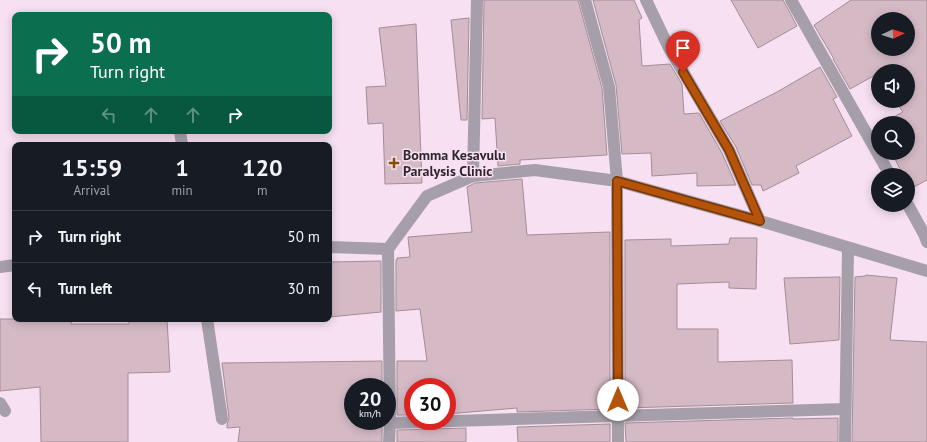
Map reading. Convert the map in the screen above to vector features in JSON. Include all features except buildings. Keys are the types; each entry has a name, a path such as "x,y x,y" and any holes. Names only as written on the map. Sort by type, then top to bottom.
{"street":[{"path":"472,176 477,0"},
{"path":"585,0 609,87 617,181 618,442"},
{"path":"646,0 668,46 729,150 760,221"},
{"path":"791,0 886,168"},
{"path":"389,378 388,249 427,196 472,176 535,170 617,181 760,221 927,271"},
{"path":"912,212 927,242"},
{"path":"332,247 388,249"},
{"path":"845,442 848,248"},
{"path":"0,267 12,265"},
{"path":"207,322 222,419"},
{"path":"396,423 845,409"},
{"path":"389,442 390,430"}],"place":[{"name":"Bomma Kesavulu Paralysis Clinic","path":"394,163"}],"route":[{"path":"618,400 617,181 760,221 729,150 683,72"}]}
